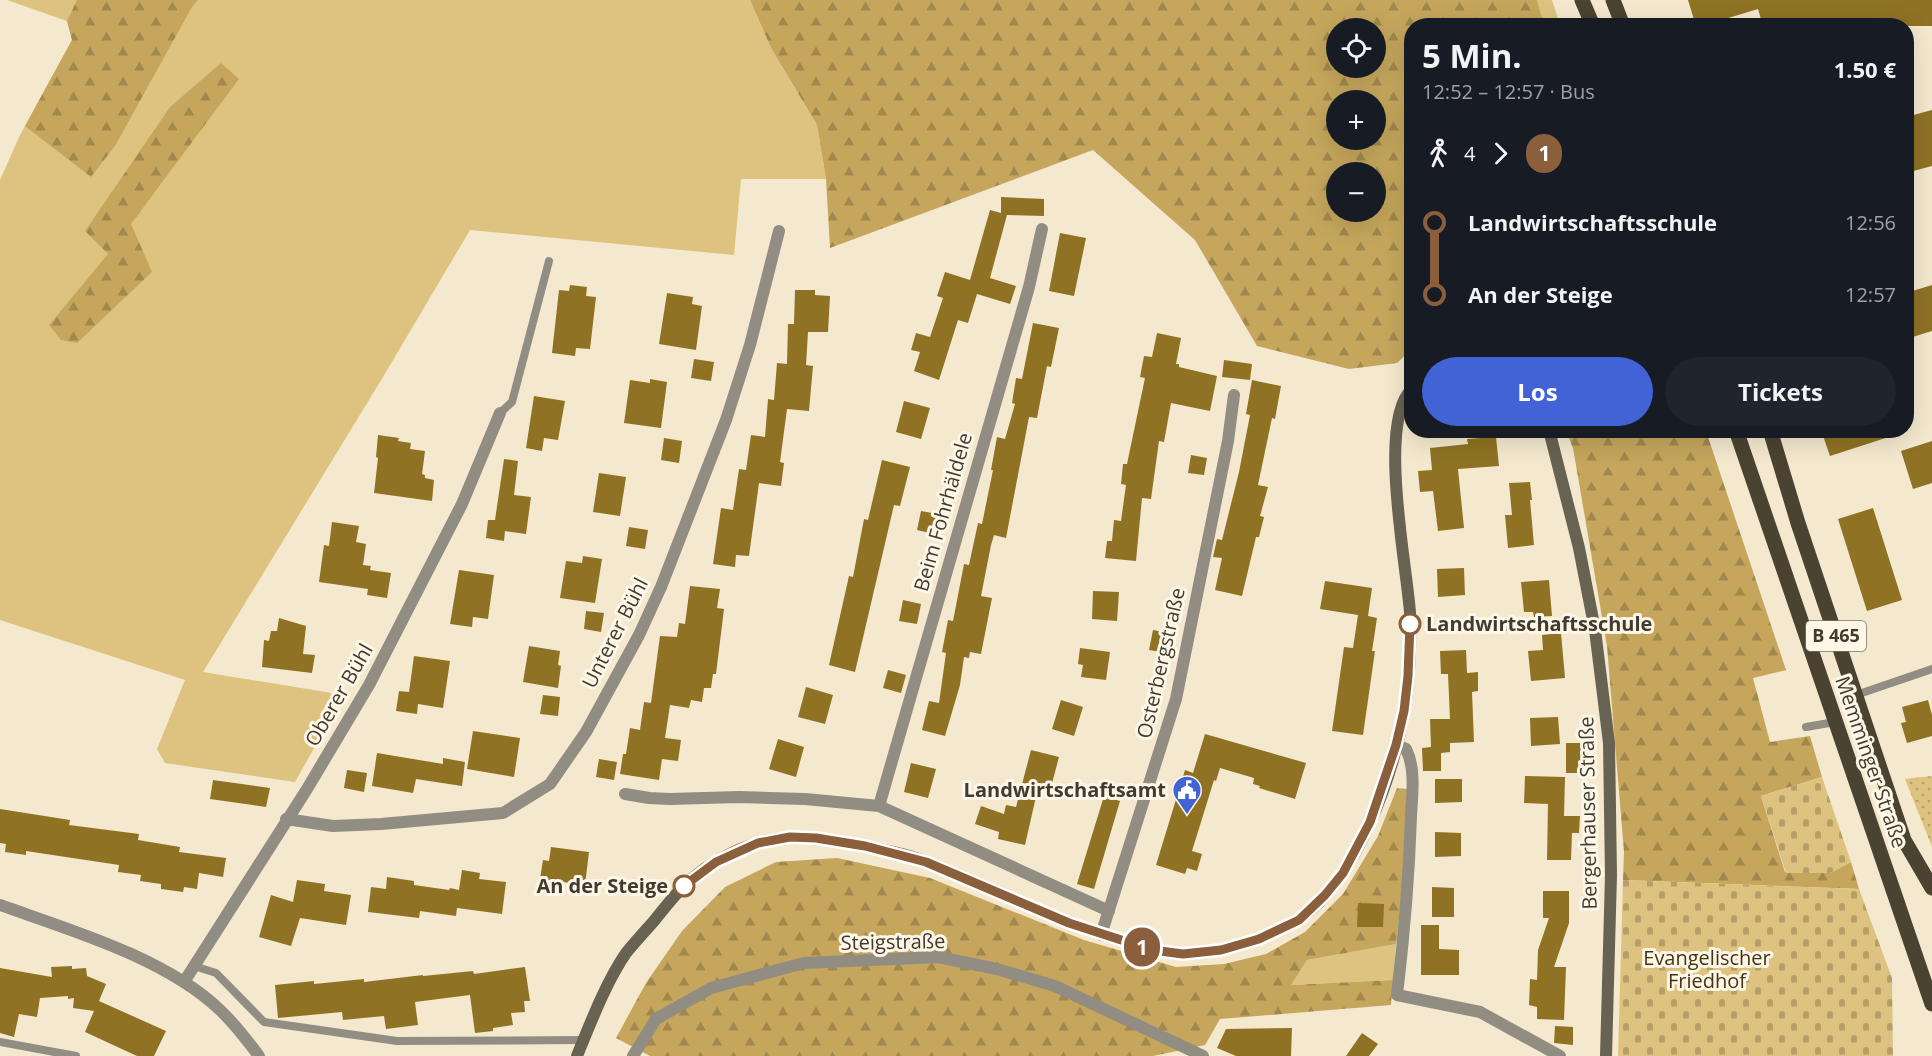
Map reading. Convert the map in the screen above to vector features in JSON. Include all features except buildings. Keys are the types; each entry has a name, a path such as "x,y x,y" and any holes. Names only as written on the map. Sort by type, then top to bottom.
{"main road":[{"path":"1582,0 1590,18"},
{"path":"1613,0 1620,18"},
{"path":"577,1056 604,995 626,954 684,886 716,862 758,843 790,837 816,838 865,846 926,862 1101,934 1152,950 1183,954 1221,950 1259,939 1299,920 1325,895 1356,851 1380,795 1404,711 1410,639 1394,438 1404,399"},
{"name":"Bergerhauser Straße","path":"1551,438 1579,548 1593,620 1609,743 1611,875 1606,1056"},
{"name":"Memminger Straße","path":"1739,438 1932,1004"},
{"name":"Memminger Straße","path":"1772,438 1802,534 1905,840 1932,888"}],"street":[{"name":"Beim Fohrhäldele","path":"879,806 1029,287 1042,229"},
{"name":"Unterer Bühl","path":"286,819 333,826 503,813 550,784 586,732 639,635 661,587 726,420 750,345 779,231"},
{"name":"Osterbergstraße","path":"1101,934 1176,699 1228,441 1234,396"},
{"name":"Oberer Bühl","path":"184,982 335,742 396,635 462,504 501,413"},
{"path":"1396,745 1406,749 1410,758 1412,776 1409,875 1397,995 1480,1012 1560,1056"},
{"path":"625,794 670,799 739,797 805,799 879,806 1109,910"},
{"path":"0,905 116,949 184,982 220,1009 240,1030 259,1056"},
{"name":"Steigstraße","path":"633,1056 656,1019 711,988 804,963 938,957 997,969 1055,986 1203,1056"}],"lane":[{"path":"501,413 512,402 549,261"},
{"path":"1453,628 1554,626 1593,620"},
{"path":"1856,695 1932,669"},
{"path":"1806,727 1835,722"},
{"path":"194,966 216,973 264,1022 397,1041 583,1040"},
{"path":"0,1042 76,1056"}],"green space":[{"path":"7,0 750,0 771,48 817,125 826,179 741,179 734,255 470,230 203,672 344,695 295,782 165,763 157,749 185,680 0,620 0,180 19,137 72,40 67,21"},
{"path":"77,0 198,0 115,146 91,177 25,126 72,40 67,21"},
{"path":"750,0 1537,0 1542,18 1404,18 1404,356 1397,363 1349,369 1257,346 1195,240 1093,150 830,248 826,179 817,125 771,48"},
{"path":"1537,0 1552,0 1558,18 1542,18"},
{"path":"221,63 239,79 131,224 152,272 77,343 61,340 49,325 108,254 85,231 170,107"},
{"path":"1569,438 1708,438 1786,670 1753,678 1770,742 1810,736 1822,777 1761,796 1785,872 1830,873 1851,862 1859,889 1623,880 1624,852 1607,646 1573,448"},
{"path":"1932,776 1932,847 1905,779"},
{"path":"1822,777 1851,862 1830,873 1786,873 1761,796"},
{"path":"1397,788 1407,789 1404,874 1396,944 1307,960 1291,985 1393,980 1391,1005 1220,1019 1205,1045 1153,1056 650,1056 616,1038 646,983 682,931 725,887 776,862 837,858 930,878 1084,940 1176,967 1224,964 1266,954 1305,932 1343,894 1378,836"},
{"name":"Evangelischer Friedhof","path":"1623,880 1859,889 1892,978 1893,1056 1618,1056"},
{"path":"1396,944 1393,980 1290,985 1307,960"}],"bus line":[{"name":"1","path":"684,886 716,862 758,843 790,837 816,838 865,846 926,862 1069,923 1152,950 1183,954 1221,950 1259,939 1299,920 1325,895 1343,873 1370,822 1396,745 1404,711 1410,624"}],"place":[{"name":"Landwirtschaftsschule","path":"1410,624"},
{"name":"Landwirtschaftsamt","path":"1187,816"},
{"name":"An der Steige","path":"684,886"}]}
